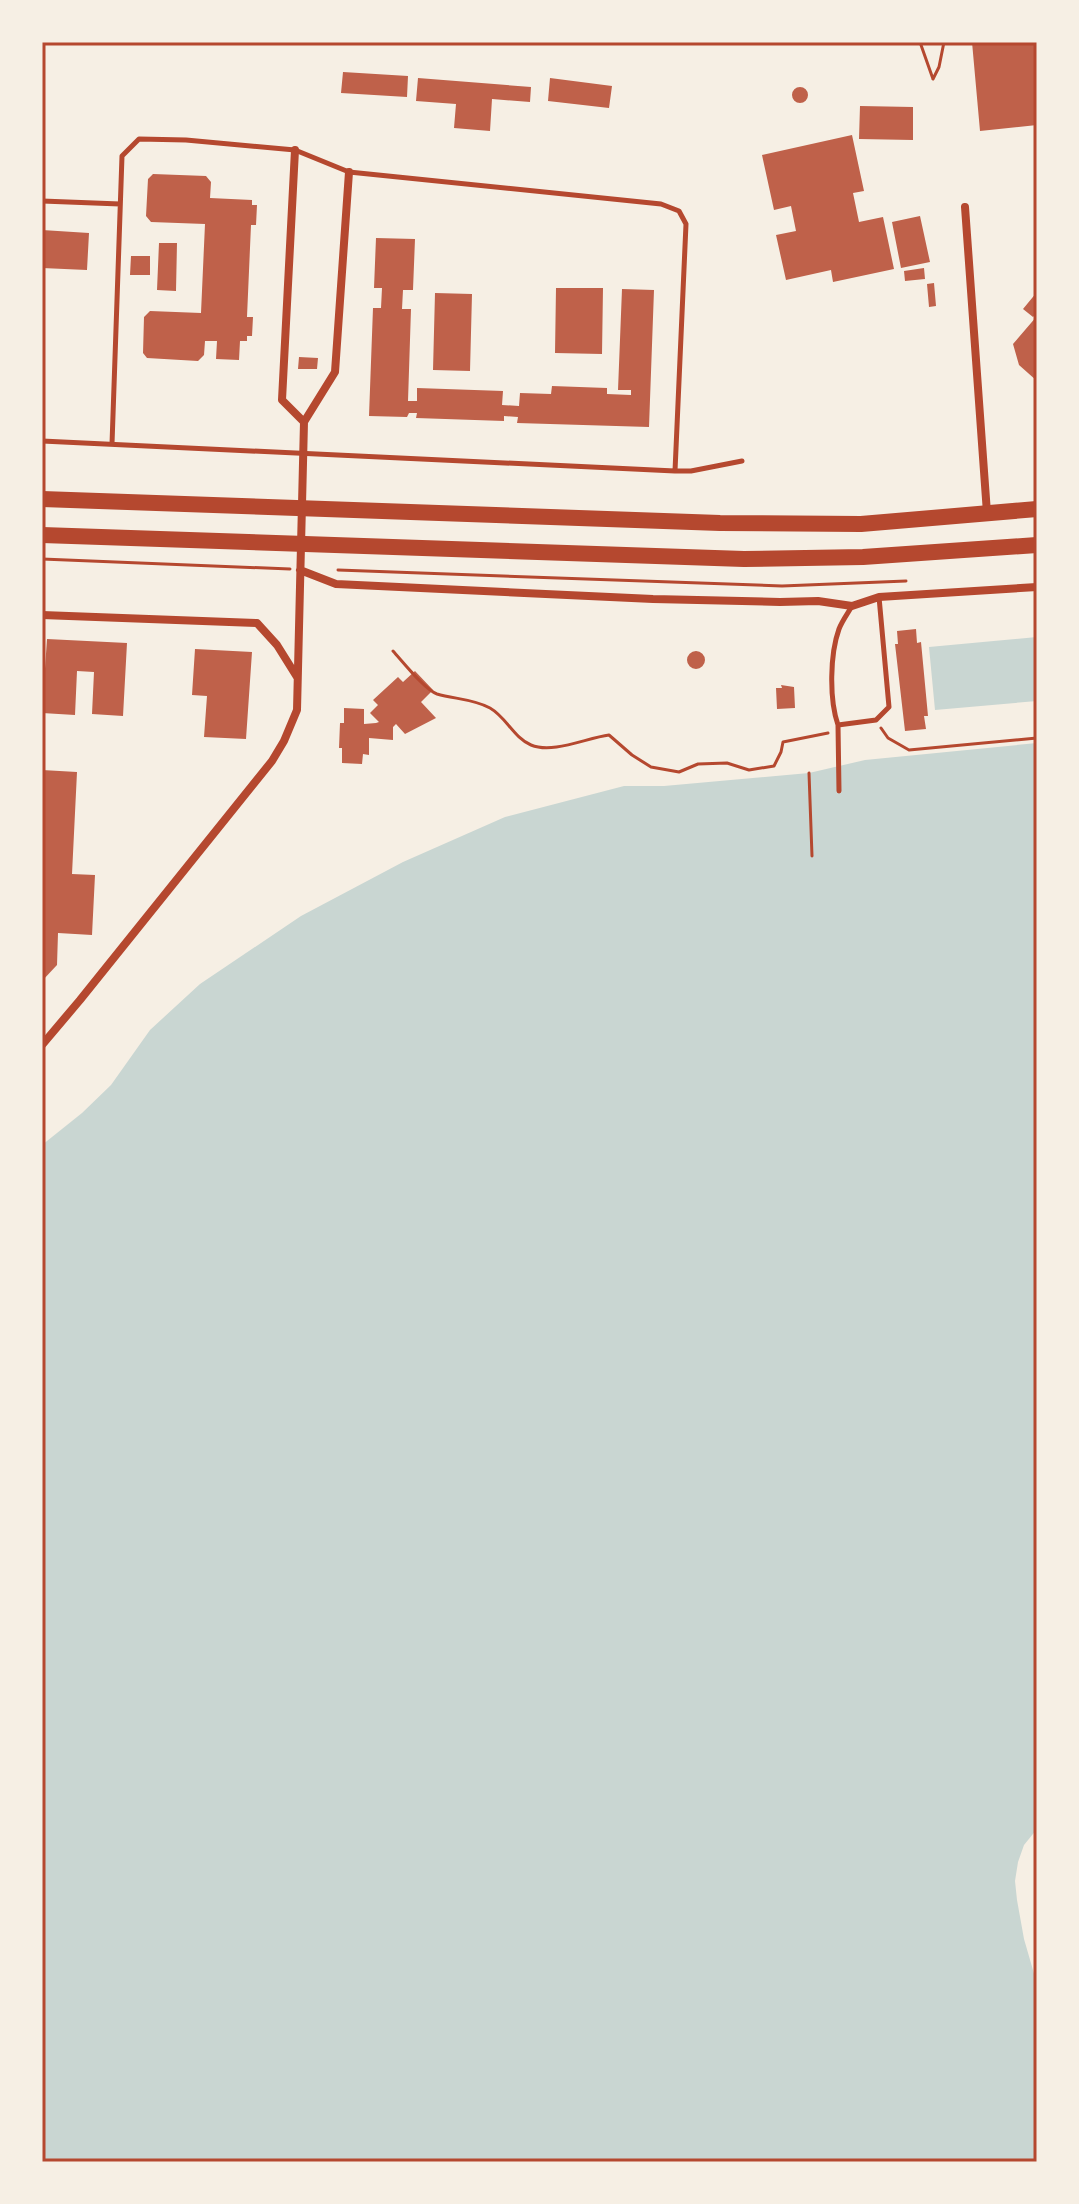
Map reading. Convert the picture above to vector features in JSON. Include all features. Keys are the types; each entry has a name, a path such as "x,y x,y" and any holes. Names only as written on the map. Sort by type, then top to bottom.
{"highway":[{"path":"42,499 735,523 861,524 1037,509"},
{"path":"42,535 744,559 863,557 1037,545"}],"street":[{"path":"295,150 282,400 304,422"},
{"path":"42,1045 272,761 297,710 304,422 335,372 349,172"},
{"path":"965,207 987,513"},
{"path":"300,570 336,584 668,599 818,601 852,606 879,597 1037,587"},
{"path":"42,615 257,623 277,645 297,677"}],"lane":[{"path":"112,444 122,156 139,139 186,140 295,150 349,172 661,204 679,211 686,224 675,471"},
{"path":"42,201 120,204"},
{"path":"42,441 675,471 742,461"},
{"path":"838,728 876,720 889,707 879,597"},
{"path":"839,791 833,658 840,628 852,606"}],"path":[{"path":"921,45 933,79 944,42"},
{"path":"42,559 300,570"},
{"path":"331,570 782,586 916,581"},
{"path":"393,651 433,693 490,707 531,745 557,747 609,735 651,767 679,772 698,764 712,763 727,763 749,770 774,766 783,742 838,728"},
{"path":"876,720 888,738 909,750 1037,738"},
{"path":"809,773 812,856"}],"shaded area":[{"path":"1037,637 1037,701 935,710 929,647"},
{"path":"1037,743 1037,1829 1024,1845 1015,1881 1024,1939 1037,1984 1037,2162 42,2162 42,1145 111,1085 150,1030 200,984 301,916 403,862 505,817 624,786 664,786 809,773 865,760"}],"building":[{"path":"972,42 1037,42 1037,125 980,131"},
{"path":"343,72 408,76 407,97 341,93"},
{"path":"418,78 531,87 530,102 492,99 490,131 454,128 456,104 416,101"},
{"path":"550,78 612,86 609,108 548,101"},
{"path":"800,87 806,89 806,101 800,103 794,101 792,95 794,89"},
{"path":"860,106 913,107 913,140 859,139"},
{"path":"852,135 864,191 853,193 859,222 883,217 894,269 833,282 831,270 786,280 776,235 796,231 791,206 774,210 762,155"},
{"path":"153,174 206,176 211,182 210,198 252,200 252,205 257,205 256,225 251,225 247,317 253,317 252,336 247,336 247,341 240,341 239,360 216,359 217,341 205,341 204,355 198,361 147,358 143,353 144,317 150,311 201,313 205,224 151,222 146,216 148,179"},
{"path":"920,216 930,262 901,268 892,222"},
{"path":"42,230 89,233 87,270 42,268"},
{"path":"376,238 415,239 413,290 403,290 402,309 411,309 408,401 417,401 417,388 503,391 502,405 519,406 520,393 551,394 552,386 607,388 607,394 631,395 631,390 618,390 622,289 654,290 649,427 517,423 518,417 504,416 504,421 416,418 417,413 409,413 407,417 369,416 373,308 381,308 382,288 374,288"},
{"path":"159,243 177,243 176,291 157,290"},
{"path":"131,256 150,256 150,275 130,275"},
{"path":"924,268 925,279 905,281 904,271"},
{"path":"934,283 936,306 929,307 927,284"},
{"path":"556,288 603,288 602,354 555,353"},
{"path":"1037,292 1037,313 1033,317 1023,309"},
{"path":"435,293 472,294 470,371 433,370"},
{"path":"1037,316 1037,381 1019,365 1013,344"},
{"path":"299,357 318,358 317,369 298,369"},
{"path":"916,629 917,643 921,642 928,716 924,716 926,729 905,731 895,644 898,644 897,631"},
{"path":"47,639 127,643 123,716 92,714 94,672 77,671 75,715 42,713"},
{"path":"195,649 252,652 246,739 204,737 207,696 192,695"},
{"path":"692,651 700,651 705,660 703,667 692,669 687,664 687,656"},
{"path":"415,671 433,690 421,702 436,718 405,734 396,724 393,740 369,738 369,755 363,754 362,764 342,763 342,748 339,748 344,708 364,709 364,724 379,722 370,713 378,705 373,700 398,677 403,682"},
{"path":"781,685 794,687 795,708 777,709 776,688 782,688"},
{"path":"42,770 77,772 72,874 95,875 92,935 58,933 57,965 42,981"}]}
